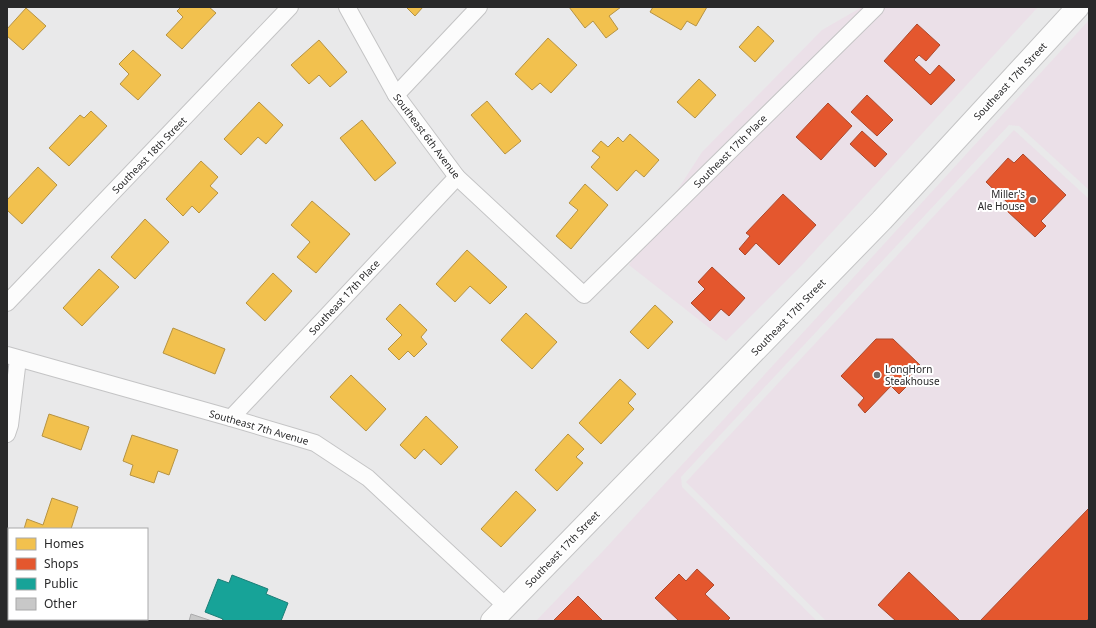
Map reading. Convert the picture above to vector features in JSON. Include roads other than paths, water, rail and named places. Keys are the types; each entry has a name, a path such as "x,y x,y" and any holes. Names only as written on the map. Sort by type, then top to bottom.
{"main road":[{"name":"Southeast 17th Street","path":"499,614 882,220 1078,7"}],"street":[{"name":"Southeast 18th Street","path":"7,303 290,7"},
{"name":"Southeast 6th Avenue","path":"348,7 396,95 457,177 584,295"},
{"path":"396,95 479,7"},
{"name":"Southeast 17th Place","path":"584,295 876,7"},
{"name":"Southeast 17th Place","path":"231,418 457,177"},
{"path":"7,434 10,425 12,357"},
{"name":"Southeast 7th Avenue","path":"12,357 315,443 368,478 499,614"}],"place":[{"name":"Miller's Ale House","path":"1033,200"},
{"name":"LongHorn Steakhouse","path":"877,375"}]}
